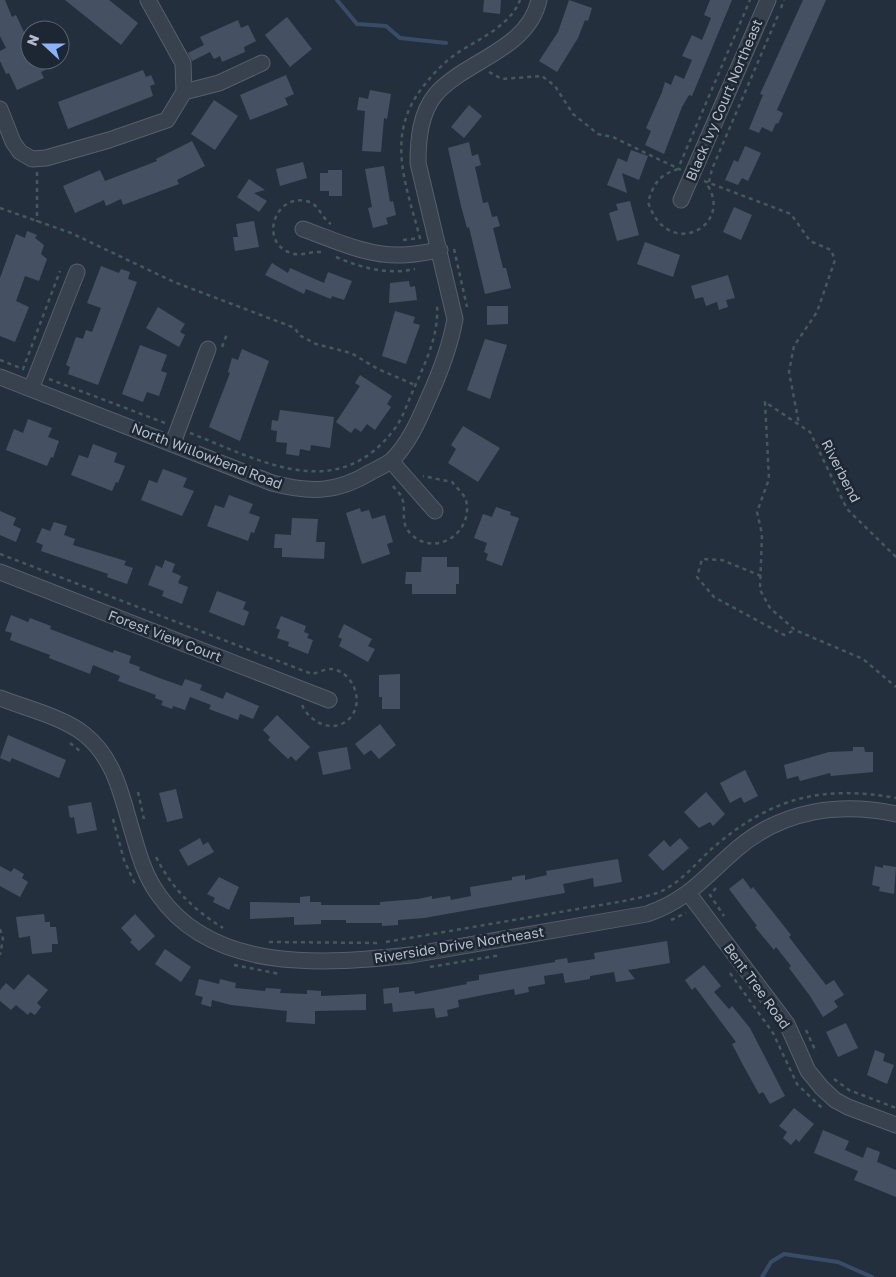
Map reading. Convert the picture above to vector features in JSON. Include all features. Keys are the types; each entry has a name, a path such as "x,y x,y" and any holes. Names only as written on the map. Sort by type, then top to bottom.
{"street":[{"path":"0,109 13,142 20,152 32,158 46,158 109,140 167,120 184,92 183,63 148,0"},
{"name":"North Willowbend Road","path":"0,377 272,483 301,490 339,487 356,481 391,461 408,438 433,388 451,342 454,319 440,250 418,163 418,140 424,117 436,95 457,76 508,44 527,24 539,0"},
{"name":"Black Ivy Court Northeast","path":"681,200 768,0"},
{"path":"184,92 219,83 262,63"},
{"path":"303,229 360,250 381,254 401,255 440,250"},
{"path":"31,389 77,272"},
{"path":"173,443 214,351"},
{"path":"391,461 435,511"},
{"name":"Forest View Court","path":"0,572 329,700"},
{"name":"Riverside Drive Northeast","path":"0,698 64,723 84,734 112,770 123,794 143,868 158,894 174,912 198,932 224,946 248,954 282,959 376,959 411,955 647,914 670,906 689,894 754,835 787,819 820,810 854,808 896,814"},
{"name":"Bent Tree Road","path":"689,894 787,1024 808,1071 822,1088 834,1100 896,1125"}],"path":[{"path":"397,241 420,238 400,154 402,125 411,102 440,66 455,54 496,30 517,8 520,0"},
{"path":"482,76 496,67"},
{"path":"489,72 502,79 542,76 555,86 573,114 598,134 613,137 692,176 791,214 810,241 831,250 835,260 817,312 794,346 789,372 799,424"},
{"path":"38,158 36,202 38,222"},
{"path":"337,226 328,223 317,206 304,201 291,202 278,210 273,223 273,235 279,246 289,253 300,255 321,252 359,267 384,272 404,272 419,268"},
{"path":"0,208 71,233 174,282 295,328 299,335 316,344 351,353 378,369 415,385"},
{"path":"452,240 467,298 467,314"},
{"path":"0,360 23,369 60,270"},
{"path":"193,424 190,433 284,470 322,472 341,468 365,458 382,444 397,425 415,385 437,328 435,299"},
{"path":"214,351 227,334"},
{"path":"47,378 164,424 168,414"},
{"name":"Riverbend","path":"896,557 847,509 810,432 765,402 769,479 757,512 762,534 760,590 770,608 795,630 863,660 896,686"},
{"path":"388,480 402,498 404,525 412,535 428,544 441,543 453,538 461,530 466,516 466,499 452,482 421,476"},
{"path":"761,576 722,560 702,559 697,577 714,597 784,635 795,630"},
{"path":"138,792 145,822"},
{"path":"263,941 382,943 624,901 658,893 677,882 715,846 749,820 774,807 806,796 843,792 896,798"},
{"path":"152,850 168,880 197,912 225,930"},
{"path":"720,884 710,895 727,920"},
{"path":"0,929 3,939 0,955"},
{"path":"802,1025 818,1057"},
{"path":"833,1078 849,1090 896,1108"}],"building":[{"path":"0,0 5,0 12,17 16,15 20,24 20,70 45,70 41,72 44,78 17,90 9,73 6,74 0,61 0,51 6,48 0,36"},
{"path":"65,0 109,0 138,23 121,45"},
{"path":"484,0 501,0 500,14 483,12"},
{"path":"569,0 592,8 588,21 585,20 578,38 557,72 539,61 558,32"},
{"path":"710,0 732,0 692,96 689,95 682,107 664,154 645,145 651,131 646,128 665,82 671,85 675,75 684,79 692,60 682,56 692,35 702,40 711,18 704,15"},
{"path":"803,0 826,0 777,110 783,113 778,124 776,123 772,132 762,127 759,133 749,129 763,95 760,94"},
{"path":"287,17 312,49 290,67 265,35"},
{"path":"238,20 241,28 248,25 256,41 244,47 245,52 222,62 220,56 214,59 210,52 192,61 188,53 204,45 200,37"},
{"path":"143,70 146,77 151,75 155,84 150,86 153,96 68,129 58,102"},
{"path":"286,75 294,94 285,98 288,105 250,120 240,95"},
{"path":"370,90 391,94 387,119 384,118 381,152 362,151 365,111 357,110 359,97 368,99"},
{"path":"214,100 238,116 215,150 191,134"},
{"path":"469,105 482,116 464,138 451,127"},
{"path":"192,141 205,166 177,180 179,184 123,205 121,199 106,206 104,200 75,213 63,186 100,170 105,181 157,161 156,159"},
{"path":"469,142 472,156 478,154 481,165 475,167 483,203 488,202 492,217 497,216 500,226 493,228 503,268 506,268 511,288 485,294 469,227 467,228 461,206 448,148"},
{"path":"745,146 761,153 748,181 742,178 738,185 725,180 734,160 738,162"},
{"path":"631,150 648,156 639,180 622,173 627,193 607,185 618,158 627,162"},
{"path":"303,162 307,178 280,186 276,169"},
{"path":"384,166 390,202 393,201 396,215 386,218 388,224 373,228 368,208 372,207 365,169"},
{"path":"328,170 342,170 342,196 329,196 329,191 320,191 320,173 328,173"},
{"path":"249,179 265,190 254,193 267,201 259,212 237,197"},
{"path":"630,201 639,235 617,241 609,213 618,210 616,204"},
{"path":"734,207 752,215 741,240 723,232"},
{"path":"254,221 259,247 235,251 233,237 238,237 236,224"},
{"path":"27,231 37,235 35,238 44,245 41,254 47,259 39,281 25,276 16,301 29,307 15,342 0,336 0,278 16,234 25,238"},
{"path":"645,242 680,255 673,277 637,264"},
{"path":"272,263 288,273 290,268 324,283 328,272 352,281 344,300 332,296 331,299 306,289 304,294 265,275"},
{"path":"101,266 119,273 121,269 130,272 128,279 137,282 98,385 68,374 70,367 66,365 76,337 83,339 86,330 92,332 101,308 87,303"},
{"path":"728,275 735,298 726,300 728,307 719,310 717,302 706,306 703,297 695,299 691,286"},
{"path":"409,281 410,287 415,286 417,300 389,303 390,283"},
{"path":"487,306 508,306 508,324 487,325"},
{"path":"158,307 185,324 180,332 185,335 179,347 146,328"},
{"path":"395,311 415,317 413,323 420,325 406,364 382,356"},
{"path":"485,339 507,345 490,399 467,390"},
{"path":"140,345 167,355 161,371 167,373 159,396 147,392 143,402 122,394"},
{"path":"242,349 269,361 240,441 209,427 230,373 228,372 232,358 238,360"},
{"path":"360,375 392,396 387,404 391,407 375,430 367,424 361,432 355,428 351,433 336,422 360,386 355,383"},
{"path":"280,410 334,417 330,448 311,445 310,451 300,449 299,456 286,454 287,443 276,442 277,431 271,430 272,420 278,421"},
{"path":"28,419 52,428 48,437 59,441 53,458 51,457 47,466 6,450 14,429 23,433"},
{"path":"463,426 500,448 478,482 448,463 456,449 451,445"},
{"path":"93,444 117,453 114,462 125,466 118,483 116,482 112,491 71,475 79,455 88,458"},
{"path":"163,469 187,478 183,487 194,491 182,516 141,500 149,480 157,483"},
{"path":"229,495 253,504 249,513 260,517 254,533 251,532 248,541 207,526 215,505 224,508"},
{"path":"496,507 511,512 510,515 519,518 502,566 486,560 488,554 484,552 487,543 474,538 483,514 492,517"},
{"path":"360,508 361,512 369,510 372,519 385,515 393,542 387,544 390,554 362,564 346,513"},
{"path":"0,511 16,518 13,525 21,529 16,542 0,535"},
{"path":"292,518 318,519 316,542 325,542 324,559 282,557 282,548 274,548 275,534 291,535"},
{"path":"54,522 67,526 64,535 75,539 73,545 126,561 124,565 133,568 127,584 107,577 108,574 41,551 43,545 36,542 42,528 50,531"},
{"path":"422,557 447,557 447,567 459,567 459,584 456,584 456,594 412,594 412,584 405,584 406,572 421,572"},
{"path":"165,560 175,564 172,572 181,576 178,583 188,587 182,604 162,596 164,591 148,585 156,565 162,568"},
{"path":"217,591 246,602 243,609 249,612 244,626 209,612"},
{"path":"11,615 28,622 30,618 51,626 50,629 113,653 114,650 131,656 129,663 140,667 139,670 162,679 182,686 185,679 202,685 200,690 223,699 226,692 259,706 253,719 240,714 238,720 209,709 211,705 190,697 185,710 173,706 172,709 161,705 163,701 155,698 156,695 118,681 120,676 93,665 90,674 49,658 50,655 10,640 12,633 5,631"},
{"path":"281,616 306,626 304,632 309,634 307,638 313,640 308,654 288,646 289,642 277,638 280,630 276,628"},
{"path":"344,624 372,639 368,646 375,649 368,662 339,646 342,639 338,637"},
{"path":"400,674 400,709 382,709 382,697 379,697 379,675"},
{"path":"277,715 310,747 296,761 291,756 288,759 268,740 270,737 263,730"},
{"path":"380,724 396,745 379,759 371,750 364,755 355,744"},
{"path":"8,735 66,760 59,778 12,758 10,762 0,758"},
{"path":"347,747 351,769 323,775 318,752"},
{"path":"853,747 864,747 865,752 873,752 873,772 831,776 830,773 800,781 798,776 787,779 784,765 829,752 853,751"},
{"path":"745,770 758,796 744,803 741,797 730,803 720,783"},
{"path":"176,789 183,818 167,822 159,793"},
{"path":"706,792 725,814 713,826 710,822 699,828 684,812"},
{"path":"91,802 97,830 77,834 74,817 70,818 68,806"},
{"path":"200,838 203,845 208,842 214,852 188,866 179,850"},
{"path":"680,838 689,848 663,871 648,855 664,840 670,847"},
{"path":"618,859 622,882 594,887 593,878 563,884 565,893 424,918 398,920 398,925 382,926 382,923 346,923 346,920 321,920 321,924 294,925 294,917 250,919 250,902 300,903 300,897 310,896 310,902 321,902 321,905 380,905 380,902 432,896 432,899 450,896 451,900 471,896 470,887 512,880 512,877 525,875 525,880 547,875 546,871"},
{"path":"883,865 896,867 894,894 879,891 880,887 872,885 875,866 883,868"},
{"path":"0,866 11,872 14,868 24,874 22,878 28,882 20,897 0,886"},
{"path":"219,877 239,887 229,910 213,902 215,898 207,894"},
{"path":"743,878 751,889 753,887 791,935 789,937 826,985 834,980 844,995 834,1001 838,1007 823,1017 789,968 791,966 776,947 774,950 755,927 757,926 729,889"},
{"path":"44,914 45,922 50,922 50,927 56,927 58,944 52,944 52,952 32,954 30,936 19,938 16,917"},
{"path":"135,914 155,936 139,951 130,942 132,940 121,928"},
{"path":"667,941 670,963 628,970 635,979 616,982 614,972 590,976 590,979 565,983 563,973 544,976 545,984 528,987 529,992 515,995 514,989 458,1000 459,1007 447,1010 448,1016 436,1018 434,1008 393,1012 392,1003 384,1004 383,989 399,987 399,993 414,991 415,994 467,984 466,982 479,980 479,975 555,962 555,960 567,958 568,963 595,959 594,953"},
{"path":"165,949 191,967 181,982 155,964"},
{"path":"704,965 721,986 714,992 729,1009 732,1006 750,1028 785,1096 770,1104 763,1092 759,1094 732,1044 736,1042 695,987 692,990 685,980"},
{"path":"28,974 48,990 37,1003 41,1007 35,1015 30,1012 28,1015 16,1005 11,1010 0,1001 0,990 6,983 14,990"},
{"path":"199,979 219,984 220,979 236,983 235,988 265,991 266,988 281,989 280,993 307,994 307,990 321,991 321,996 366,994 366,1010 315,1011 315,1024 286,1022 287,1011 231,1005 212,1000 211,1007 201,1004 203,997 195,995"},
{"path":"846,1023 858,1048 838,1057 826,1032"},
{"path":"875,1050 885,1054 883,1061 894,1065 887,1084 867,1075"},
{"path":"794,1108 814,1124 799,1142 796,1139 791,1145 783,1138 787,1132 779,1126"},
{"path":"823,1130 849,1141 845,1150 863,1158 867,1147 880,1152 877,1162 896,1170 896,1197 854,1180 858,1171 814,1153"}],"waterway":[{"path":"337,0 357,24 386,26 400,38 446,43"},
{"path":"762,1277 771,1262 784,1254 838,1262 872,1277"}]}
